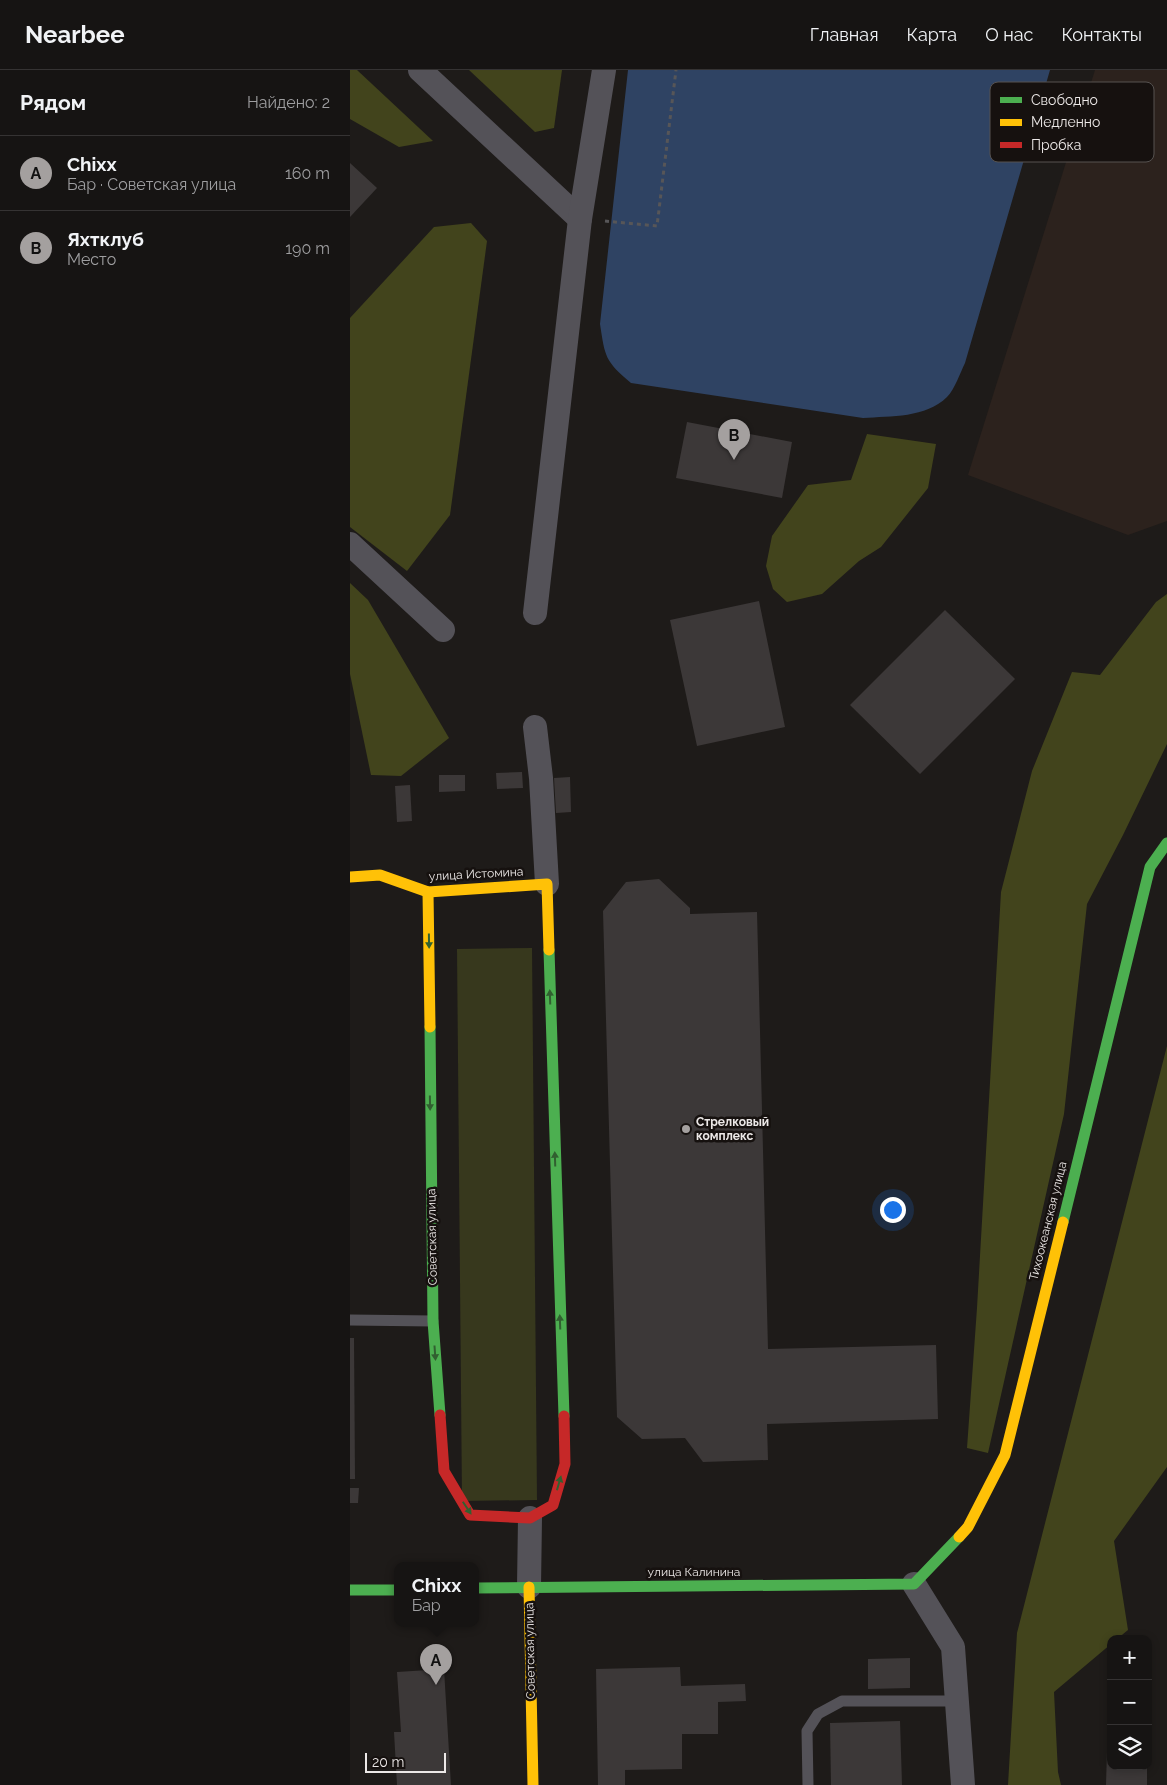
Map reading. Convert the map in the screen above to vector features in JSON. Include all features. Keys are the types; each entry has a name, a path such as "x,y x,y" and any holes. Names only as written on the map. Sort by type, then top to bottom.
{"street":[{"path":"420,70 580,219"},
{"path":"535,613 580,219 604,70"},
{"path":"350,544 443,630"},
{"path":"530,1518 553,1505 565,1464 547,884 541,778 535,727"},
{"name":"Тихоокеанская улица","path":"914,1584 968,1527 1005,1455 1150,867 1167,843"},
{"name":"улица Истомина","path":"350,877 380,875 428,892 547,884"},
{"name":"Советская улица","path":"428,892 432,1320 444,1471 470,1515 530,1518 529,1587 533,1785"},
{"path":"914,1584 953,1647 963,1785"},
{"name":"улица Калинина","path":"479,1588 914,1584"},
{"path":"350,1590 394,1590"}],"lane":[{"path":"350,1320 432,1320"},
{"path":"808,1785 807,1730 818,1714 842,1701 957,1701"}],"path":[{"path":"580,219 657,226 676,70"}],"shaded area":[{"path":"1095,70 1167,70 1167,521 1128,535 968,475 1066,162 1154,162 1154,82 1091,82"}],"green space":[{"path":"350,70 357,70 433,141 399,147 350,119"},
{"path":"469,70 562,70 554,128 535,132"},
{"path":"471,223 487,241 450,515 407,571 350,527 350,318 434,227"},
{"path":"867,434 936,444 928,488 881,547 859,561 822,594 787,602 773,589 766,566 772,536 808,485 851,480"},
{"path":"350,583 368,600 449,738 401,776 371,775 350,674"},
{"path":"1167,594 1167,744 1087,904 1064,1114 988,1453 967,1448 1001,892 1032,771 1072,672 1100,675 1156,602"},
{"path":"532,948 537,1500 462,1501 457,949"},
{"path":"1167,1046 1167,1467 1114,1541 1128,1630 1122,1635 1107,1635 1107,1647 1054,1692 1058,1772 1061,1785 1008,1785 1017,1633"}],"water":[{"path":"628,70 1050,70 1047,82 990,82 990,162 1023,162 965,363 950,394 939,404 908,415 863,418 631,383 616,369 608,358 603,344 600,324"}],"building":[{"path":"350,163 377,188 350,217"},
{"path":"687,422 792,442 782,498 676,478"},
{"path":"759,601 785,727 697,746 670,620"},
{"path":"945,610 1015,679 920,774 850,705"},
{"path":"522,772 523,788 497,789 496,773"},
{"path":"439,775 465,775 465,791 439,792"},
{"path":"570,777 571,812 556,813 554,778"},
{"path":"410,785 412,821 397,822 395,786"},
{"name":"Стрелковый комплекс","path":"659,879 690,908 690,914 757,912 768,1349 936,1345 938,1419 767,1424 768,1460 703,1462 685,1438 642,1439 617,1417 603,911 626,882"},
{"path":"350,1338 354,1338 355,1479 350,1479"},
{"path":"350,1488 359,1488 358,1503 350,1503"},
{"path":"910,1658 910,1688 868,1689 868,1659"},
{"path":"680,1667 681,1686 745,1684 746,1701 718,1702 718,1734 682,1734 682,1769 625,1770 625,1785 598,1785 596,1669"},
{"path":"444,1669 451,1785 397,1785 394,1732 401,1732 397,1672"},
{"path":"900,1721 902,1785 831,1785 830,1723"},
{"path":"1107,1751 1107,1770 1147,1770 1147,1785 1106,1785"}],"traffic: fast":[{"path":"1063,1222 1150,867 1167,843"},
{"path":"549,950 564,1416"},
{"path":"430,1027 433,1321 440,1415"},
{"path":"479,1588 914,1584 959,1537"},
{"path":"350,1590 394,1590"}],"traffic: slow":[{"path":"350,877 380,875 428,892 547,884 549,950"},
{"path":"428,892 430,1027"},
{"path":"959,1537 968,1527 1005,1455 1063,1222"},
{"path":"529,1587 533,1785"}],"traffic: jam":[{"path":"440,1415 444,1471 470,1515 530,1518 553,1505 565,1464 564,1416"}],"place":[{"name":"Яхтклуб","path":"734,460"},
{"name":"Стрелковый комплекс","path":"686,1129"},
{"name":"Chixx","path":"436,1685"}]}
